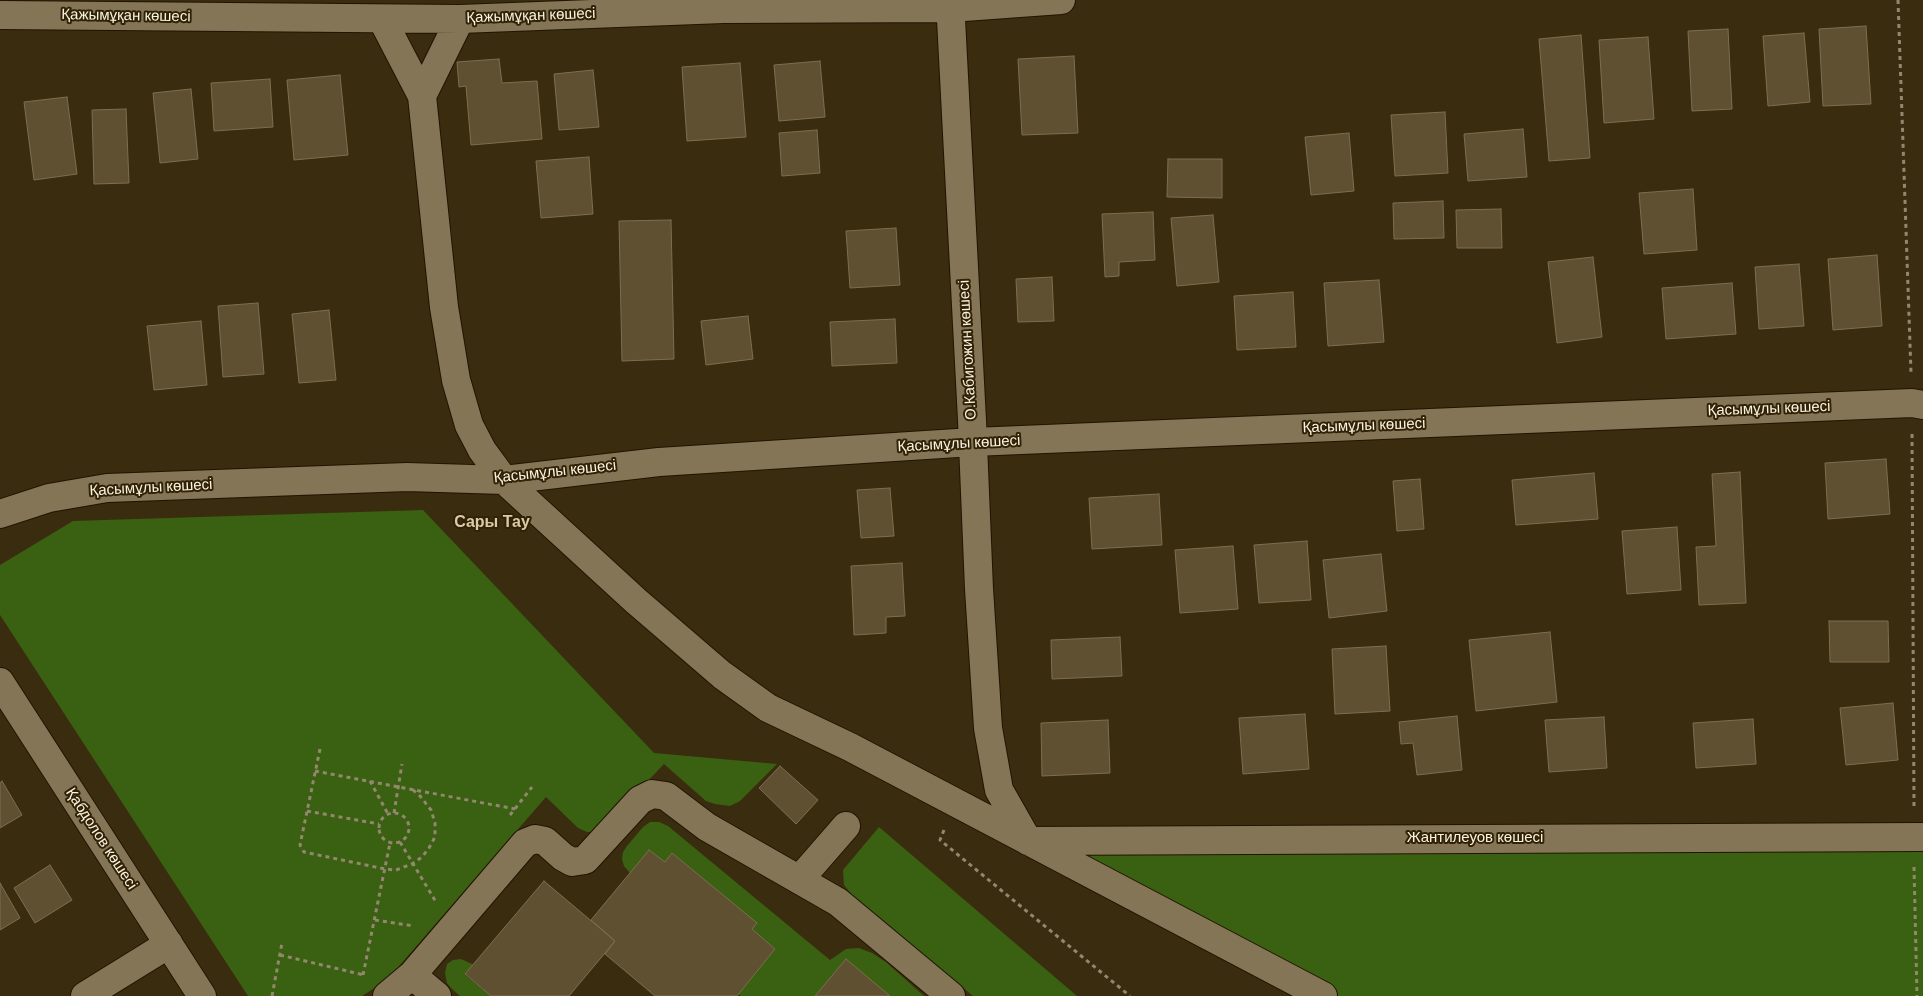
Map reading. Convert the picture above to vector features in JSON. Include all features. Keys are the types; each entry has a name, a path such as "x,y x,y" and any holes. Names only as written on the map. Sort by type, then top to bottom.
{"street":[{"name":"Қажымұқан көшесі","path":"0,15 460,19 723,9 1061,0"},
{"name":"О.Кабигожин көшесі","path":"950,4 979,589 988,728 999,790 1028,841"},
{"path":"382,19 422,96 444,307 456,380 469,425 482,450 504,480 722,675 768,708 850,747 1323,996"},
{"path":"422,96 460,19"},
{"name":"Қасымұлы көшесі","path":"0,514 49,498 106,488 407,477 504,480 659,462 973,442 1918,404"},
{"name":"Қабдолов көшесі","path":"0,682 202,996"},
{"path":"437,996 400,985 525,843 536,839 545,841 563,857 572,862 585,860 640,800 652,794 666,796 707,827 838,902 951,996"},
{"path":"799,880 846,826"},
{"name":"Жантилеуов көшесі","path":"1028,841 1918,836"},
{"path":"86,996 169,944"}],"path":[{"path":"1898,0 1918,404 1917,996"},
{"path":"320,749 300,845 304,852 385,869 396,870 412,864 422,857 435,837 435,822 431,810 412,789"},
{"path":"394,813 402,764"},
{"path":"315,771 515,809"},
{"path":"370,781 388,814"},
{"path":"955,803 940,840 1130,996"},
{"path":"307,811 379,824"},
{"path":"394,813 406,818 409,827 407,836 400,842 390,843 382,837 379,824 384,816 394,813"},
{"path":"400,842 437,905"},
{"path":"363,975 390,843"},
{"path":"375,920 419,927"},
{"path":"272,996 282,943"},
{"path":"280,955 400,985"}],"green space":[{"path":"423,510 654,753 777,764 740,801 730,806 706,801 664,764 603,828 595,832 587,832 578,828 546,797 387,980 362,996 248,996 0,615 0,565 73,521"},
{"path":"650,822 659,822 668,826 830,960 846,949 859,948 872,953 886,962 924,996 741,996 738,994 775,949 752,929 756,923 672,853 665,862 649,850 630,873 624,866 623,852 643,827"},
{"path":"879,827 1077,996 973,996 852,895 844,885 843,870"},
{"path":"1923,837 1923,996 1323,996 1028,841"},
{"path":"461,959 474,965 465,975 491,996 460,996 451,988 447,983 445,973 447,964 453,960"}],"building":[{"path":"1866,26 1871,104 1823,106 1819,29"},
{"path":"1728,29 1732,109 1692,111 1688,31"},
{"path":"1804,33 1810,102 1768,106 1763,36"},
{"path":"1581,35 1590,158 1549,161 1539,39"},
{"path":"1648,37 1654,119 1604,123 1599,40"},
{"path":"1074,56 1078,133 1022,135 1018,59"},
{"path":"499,59 502,83 537,81 542,139 471,145 466,86 459,87 457,62"},
{"path":"820,61 825,117 779,121 774,65"},
{"path":"740,63 746,137 687,141 682,67"},
{"path":"593,70 599,127 559,130 554,74"},
{"path":"340,75 348,155 294,160 287,80"},
{"path":"270,79 273,127 214,131 211,83"},
{"path":"191,89 198,159 160,163 153,93"},
{"path":"67,97 77,174 34,180 24,102"},
{"path":"126,109 129,183 94,184 92,110"},
{"path":"1445,112 1448,173 1395,176 1391,115"},
{"path":"1523,129 1527,177 1468,181 1464,134"},
{"path":"817,130 820,173 782,176 779,133"},
{"path":"1349,133 1354,191 1311,195 1305,137"},
{"path":"589,157 593,214 541,218 536,161"},
{"path":"1168,159 1222,159 1222,198 1167,197"},
{"path":"1693,189 1697,250 1644,254 1639,193"},
{"path":"1443,201 1444,238 1394,239 1393,203"},
{"path":"1501,209 1502,248 1457,248 1456,210"},
{"path":"1153,212 1155,260 1119,262 1119,276 1105,277 1102,214"},
{"path":"1213,215 1219,282 1177,286 1171,218"},
{"path":"671,220 674,359 622,361 619,221"},
{"path":"896,228 900,285 850,288 846,231"},
{"path":"1877,255 1882,326 1833,330 1828,259"},
{"path":"1593,257 1602,337 1557,343 1548,262"},
{"path":"1799,264 1804,326 1759,329 1755,267"},
{"path":"1052,277 1054,321 1018,322 1016,279"},
{"path":"1379,280 1384,342 1328,346 1324,283"},
{"path":"1732,283 1736,334 1666,339 1662,288"},
{"path":"1293,292 1296,347 1237,350 1234,296"},
{"path":"258,303 264,374 223,377 218,306"},
{"path":"329,310 336,380 299,383 292,314"},
{"path":"748,316 753,359 706,365 701,321"},
{"path":"895,319 897,363 832,366 830,322"},
{"path":"201,321 207,385 154,390 147,326"},
{"path":"1886,459 1890,514 1828,519 1825,463"},
{"path":"1740,472 1746,603 1699,605 1696,547 1716,546 1712,474"},
{"path":"1594,473 1598,519 1516,525 1512,480"},
{"path":"1420,479 1424,529 1397,531 1393,481"},
{"path":"890,488 894,536 861,538 857,490"},
{"path":"1159,494 1162,545 1092,549 1089,498"},
{"path":"1677,527 1681,590 1627,594 1622,531"},
{"path":"1307,541 1311,600 1259,603 1254,545"},
{"path":"1233,546 1238,609 1180,613 1175,550"},
{"path":"1381,554 1387,611 1329,618 1323,560"},
{"path":"902,563 905,616 886,617 886,633 854,635 851,566"},
{"path":"1829,621 1888,621 1889,662 1830,662"},
{"path":"1550,632 1557,702 1476,711 1469,640"},
{"path":"1120,637 1122,676 1052,679 1051,640"},
{"path":"1386,646 1390,711 1335,714 1332,649"},
{"path":"1893,703 1898,760 1846,765 1840,708"},
{"path":"1305,714 1309,769 1243,774 1239,718"},
{"path":"1457,716 1462,770 1417,775 1413,743 1401,744 1399,722"},
{"path":"1604,717 1607,768 1549,772 1545,720"},
{"path":"1753,719 1756,764 1696,768 1693,723"},
{"path":"1108,720 1110,773 1042,776 1041,723"},
{"path":"780,766 818,800 796,824 759,788"},
{"path":"2,781 22,815 0,828 0,783"},
{"path":"649,850 665,862 672,853 757,923 752,929 775,949 737,996 655,996 605,954 615,941 591,920"},
{"path":"50,865 72,900 35,923 14,888"},
{"path":"544,881 615,941 569,996 491,996 465,974"},
{"path":"0,883 20,918 0,930"},
{"path":"846,959 890,996 815,996"}],"district":[{"name":"Сары Тау","path":"492,523"}]}
